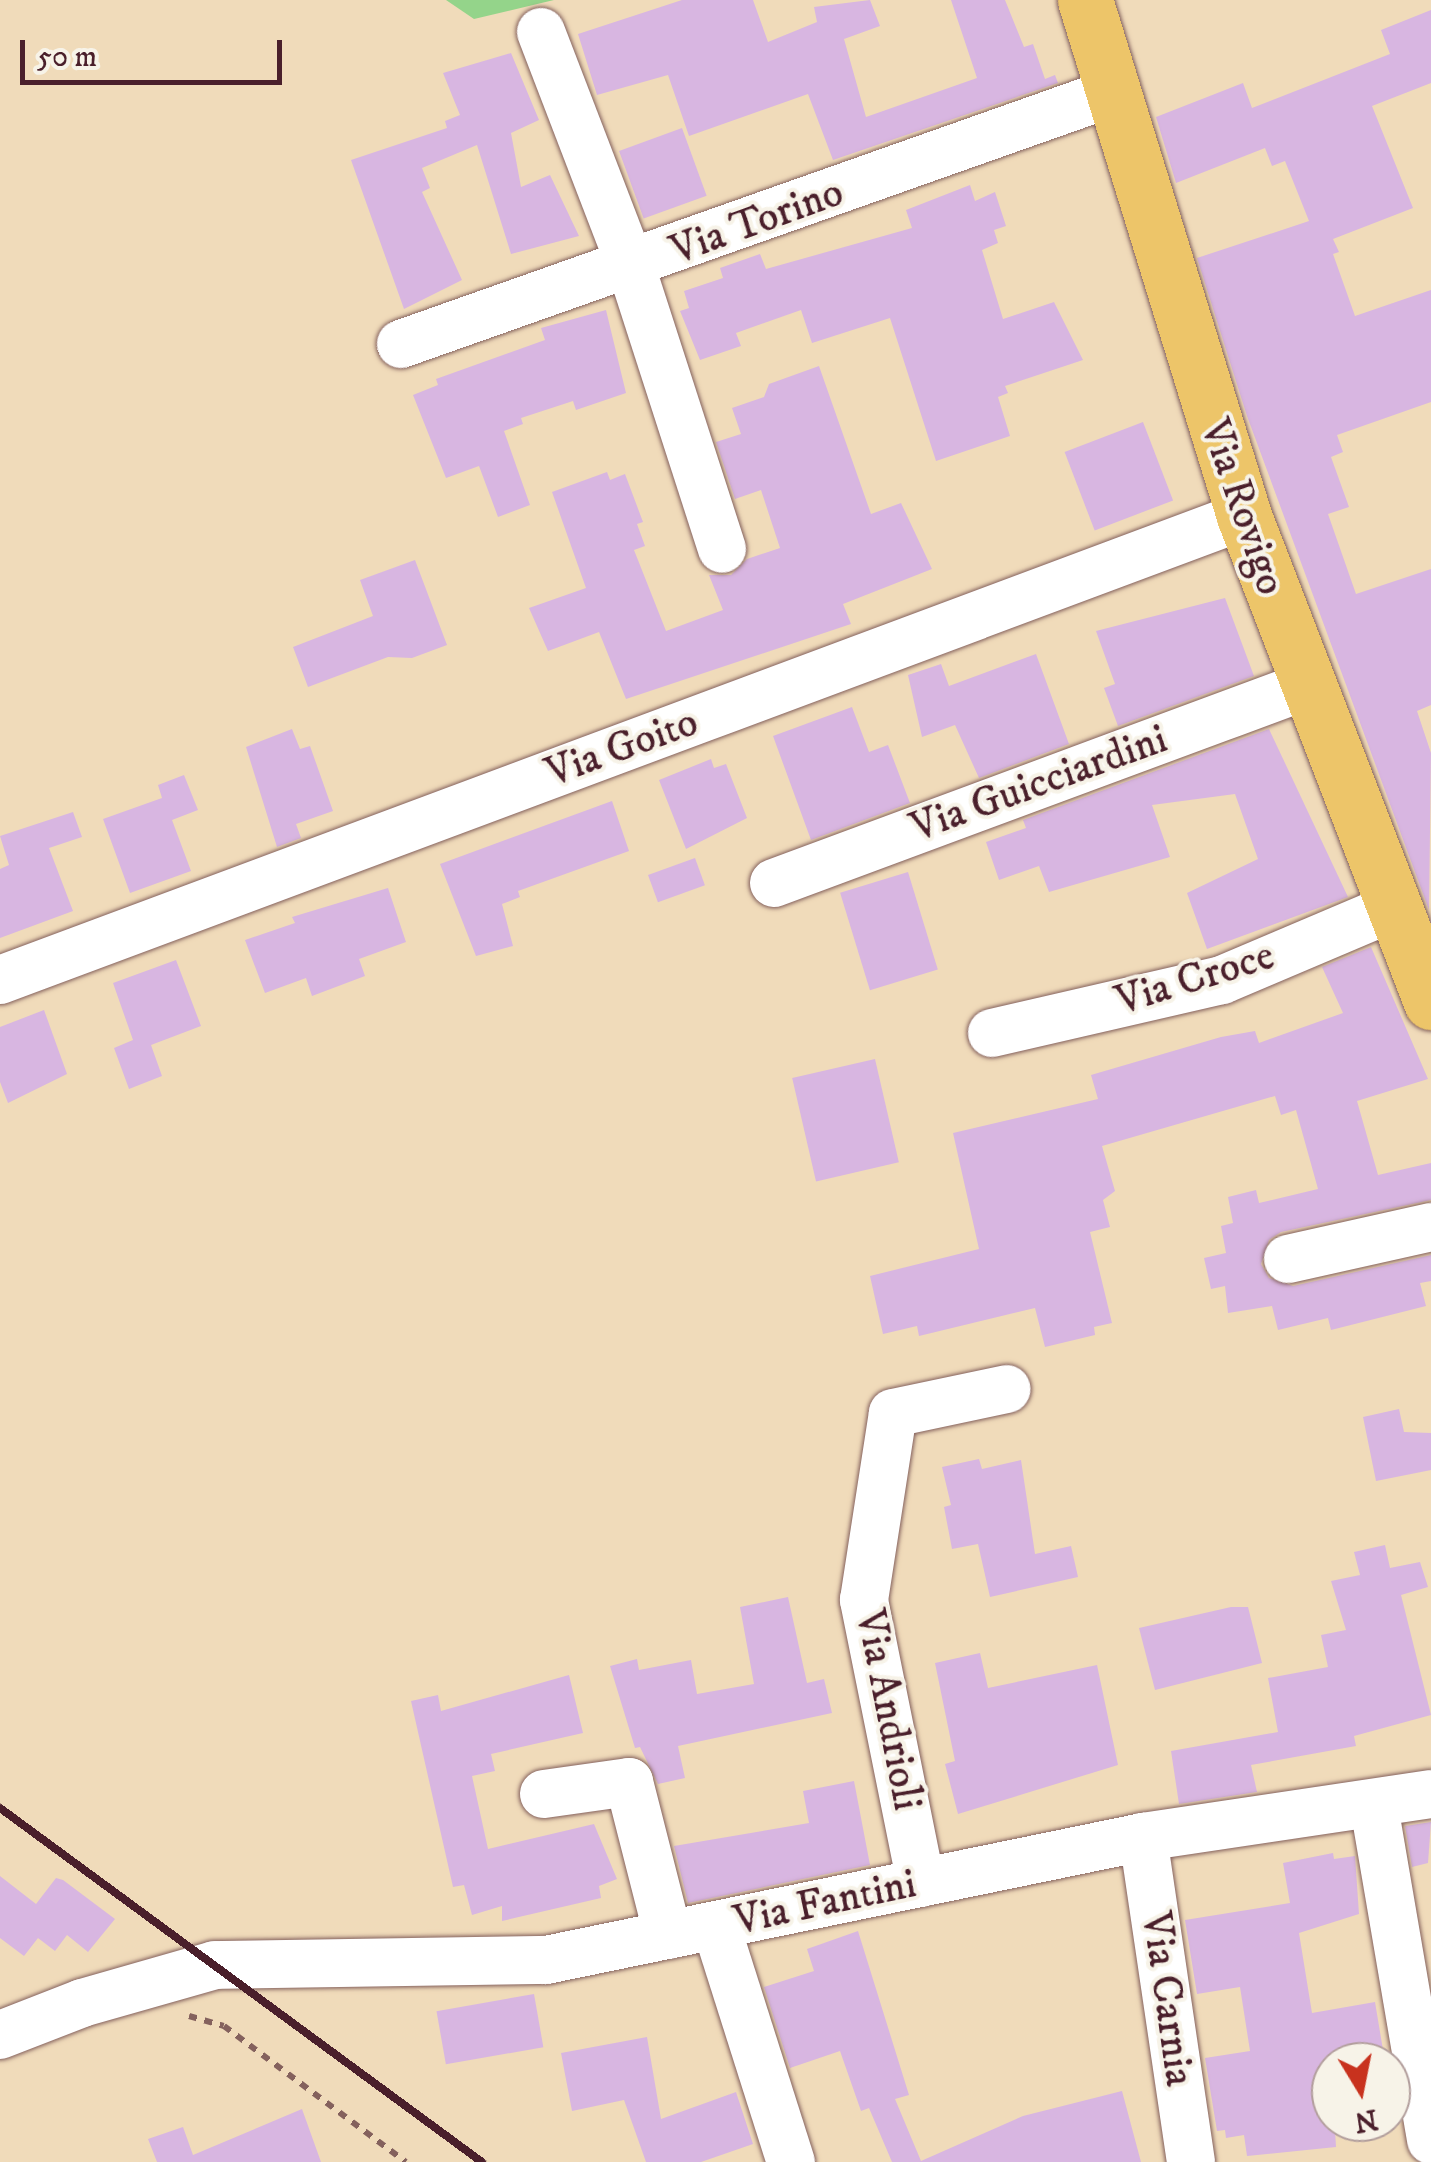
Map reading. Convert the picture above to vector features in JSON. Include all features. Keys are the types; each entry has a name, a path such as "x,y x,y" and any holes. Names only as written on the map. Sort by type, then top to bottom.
{"main road":[{"name":"Via Rovigo","path":"1085,0 1244,516 1304,686 1431,1002"}],"street":[{"path":"542,32 631,268 722,548"},
{"name":"Via Torino","path":"402,344 631,268 1111,93"},
{"name":"Via Goito","path":"0,980 1244,516"},
{"name":"Via Guicciardini","path":"774,883 1304,686"},
{"name":"Via Croce","path":"992,1033 1222,980 1392,908"},
{"path":"1288,1259 1431,1227"},
{"name":"Via Andrioli","path":"921,1884 864,1600 894,1413 1007,1389"},
{"path":"544,1794 630,1782 668,1935"},
{"name":"Via Fantini","path":"0,2036 82,2003 214,1965 546,1960 1143,1836 1374,1806 1431,1794"},
{"path":"1374,1806 1419,2000 1431,2140"},
{"name":"Via Carnia","path":"1143,1836 1191,2162"},
{"path":"716,1926 790,2162"}],"path":[{"path":"180,2014 224,2026 406,2162"}],"green space":[{"path":"446,0 554,0 474,19"}],"building":[{"path":"682,0 753,0 768,42 817,22 814,7 870,0 880,26 844,39 866,117 977,78 951,0 1005,0 1024,47 1033,44 1045,79 1055,75 1058,83 833,160 808,94 689,136 668,75 597,95 578,34"},
{"path":"1431,10 1431,83 1372,106 1413,208 1333,239 1339,252 1333,254 1355,316 1431,290 1431,402 1337,435 1343,452 1331,457 1349,507 1328,514 1356,594 1431,569 1431,705 1417,711 1431,753 1429,910 1247,416 1197,258 1309,221 1285,161 1272,166 1265,148 1176,183 1156,117 1243,83 1252,108 1390,54 1381,30"},
{"path":"511,53 539,120 511,133 521,187 550,175 579,236 511,254 477,145 422,168 430,188 422,192 462,280 404,309 351,160 447,128 445,121 460,115 443,73"},
{"path":"682,128 707,196 644,219 619,151"},
{"path":"970,185 975,201 995,192 1006,226 994,230 998,243 982,250 1003,319 1054,302 1083,360 1005,386 1008,393 998,397 1010,436 936,461 890,318 812,343 801,310 736,333 741,346 700,360 680,311 689,308 684,291 723,278 720,268 760,254 766,269 912,228 906,210"},
{"path":"606,310 626,393 576,410 573,401 521,418 523,424 504,431 530,505 498,517 479,466 446,478 413,395 438,385 436,379 545,340 541,328"},
{"path":"819,366 871,514 901,503 932,569 843,604 851,624 626,699 599,632 548,651 529,608 586,588 552,492 607,472 610,480 625,474 643,522 637,524 645,546 634,550 666,631 723,610 709,575 731,575 747,559 780,548 761,490 735,499 716,442 741,434 732,408 764,397 769,384"},
{"path":"1143,422 1173,500 1095,531 1065,452"},
{"path":"415,560 447,645 412,658 388,657 308,687 293,647 373,616 360,580"},
{"path":"1225,598 1254,676 1118,726 1104,688 1115,684 1096,631"},
{"path":"1036,654 1069,744 979,778 955,725 922,737 908,675 941,664 949,686"},
{"path":"852,707 869,752 888,745 910,803 811,840 773,736"},
{"path":"292,729 300,749 310,746 333,811 296,824 301,838 277,847 246,747"},
{"path":"1269,729 1348,897 1207,949 1187,893 1258,859 1235,794 1152,805 1170,857 1049,892 1039,866 999,880 986,842 1026,828 1023,820"},
{"path":"711,759 714,768 726,764 747,818 686,849 659,780"},
{"path":"184,775 198,810 172,820 191,871 130,893 103,819 162,798 158,785"},
{"path":"612,801 629,851 518,891 520,897 502,904 513,946 476,956 440,864"},
{"path":"73,812 82,837 49,848 73,911 0,938 0,869 9,865 0,836"},
{"path":"695,858 705,885 658,902 648,875"},
{"path":"908,872 938,970 870,990 840,893"},
{"path":"388,888 406,942 359,959 365,976 312,996 306,978 265,993 245,940 295,923 292,917"},
{"path":"1371,947 1428,1079 1357,1101 1378,1175 1431,1163 1431,1200 1281,1232 1269,1240 1261,1264 1269,1278 1293,1286 1431,1255 1431,1281 1420,1283 1426,1306 1331,1330 1328,1318 1278,1330 1272,1306 1228,1313 1225,1286 1211,1289 1204,1258 1226,1253 1221,1226 1233,1223 1228,1197 1256,1190 1259,1203 1318,1189 1296,1110 1281,1115 1275,1096 1102,1146 1115,1191 1103,1200 1110,1227 1090,1232 1112,1323 1094,1327 1095,1335 1045,1347 1035,1308 919,1336 917,1326 883,1334 870,1276 979,1249 953,1133 1098,1099 1091,1075 1221,1037 1255,1031 1259,1043 1343,1013 1322,967"},
{"path":"176,960 201,1026 151,1045 162,1076 129,1089 114,1048 133,1040 113,983"},
{"path":"44,1010 67,1074 8,1103 0,1082 0,1027"},
{"path":"875,1059 899,1162 816,1181 792,1078"},
{"path":"1399,1409 1404,1432 1431,1433 1431,1470 1376,1481 1363,1417"},
{"path":"979,1459 982,1469 1021,1460 1035,1554 1071,1546 1078,1577 990,1597 978,1544 952,1549 944,1507 951,1505 942,1467"},
{"path":"1385,1545 1390,1568 1420,1562 1428,1587 1401,1595 1431,1715 1354,1736 1356,1746 1251,1765 1257,1792 1179,1804 1171,1751 1278,1732 1268,1678 1328,1667 1321,1635 1346,1630 1331,1581 1360,1575 1354,1552"},
{"path":"788,1597 807,1683 824,1679 832,1713 678,1746 685,1778 658,1784 640,1747 635,1748 610,1666 637,1659 639,1670 691,1660 697,1694 754,1684 740,1607"},
{"path":"1231,1607 1248,1607 1262,1663 1155,1690 1139,1628"},
{"path":"980,1653 988,1688 1097,1665 1118,1765 958,1814 945,1764 955,1761 935,1663"},
{"path":"569,1675 583,1733 491,1754 495,1771 472,1776 488,1849 594,1824 617,1879 599,1886 601,1898 502,1921 502,1906 472,1915 464,1885 453,1887 411,1701 438,1695 441,1711"},
{"path":"854,1781 870,1865 688,1903 674,1846 809,1823 803,1791"},
{"path":"1431,1822 1428,1863 1412,1867 1405,1826"},
{"path":"1333,1853 1334,1859 1355,1856 1359,1914 1299,1933 1312,2013 1375,2002 1382,2042 1311,2042 1311,2142 1336,2142 1336,2147 1247,2156 1244,2135 1226,2138 1225,2130 1217,2131 1205,2058 1250,2051 1240,1987 1197,1994 1185,1920 1290,1903 1283,1863"},
{"path":"0,1876 36,1904 56,1878 63,1880 115,1919 88,1952 67,1935 55,1951 38,1938 24,1956 0,1938"},
{"path":"858,1931 909,2095 895,2099 921,2161 1023,2116 1122,2091 1141,2162 892,2162 869,2108 861,2111 840,2051 790,2068 764,1987 814,1971 807,1949"},
{"path":"534,1994 543,2047 446,2064 437,2011"},
{"path":"647,2037 661,2119 736,2092 753,2144 701,2162 646,2162 624,2100 572,2111 561,2053"},
{"path":"302,2109 321,2162 157,2162 148,2139 183,2127 193,2155"}],"railway":[{"path":"0,1808 482,2162"}]}
